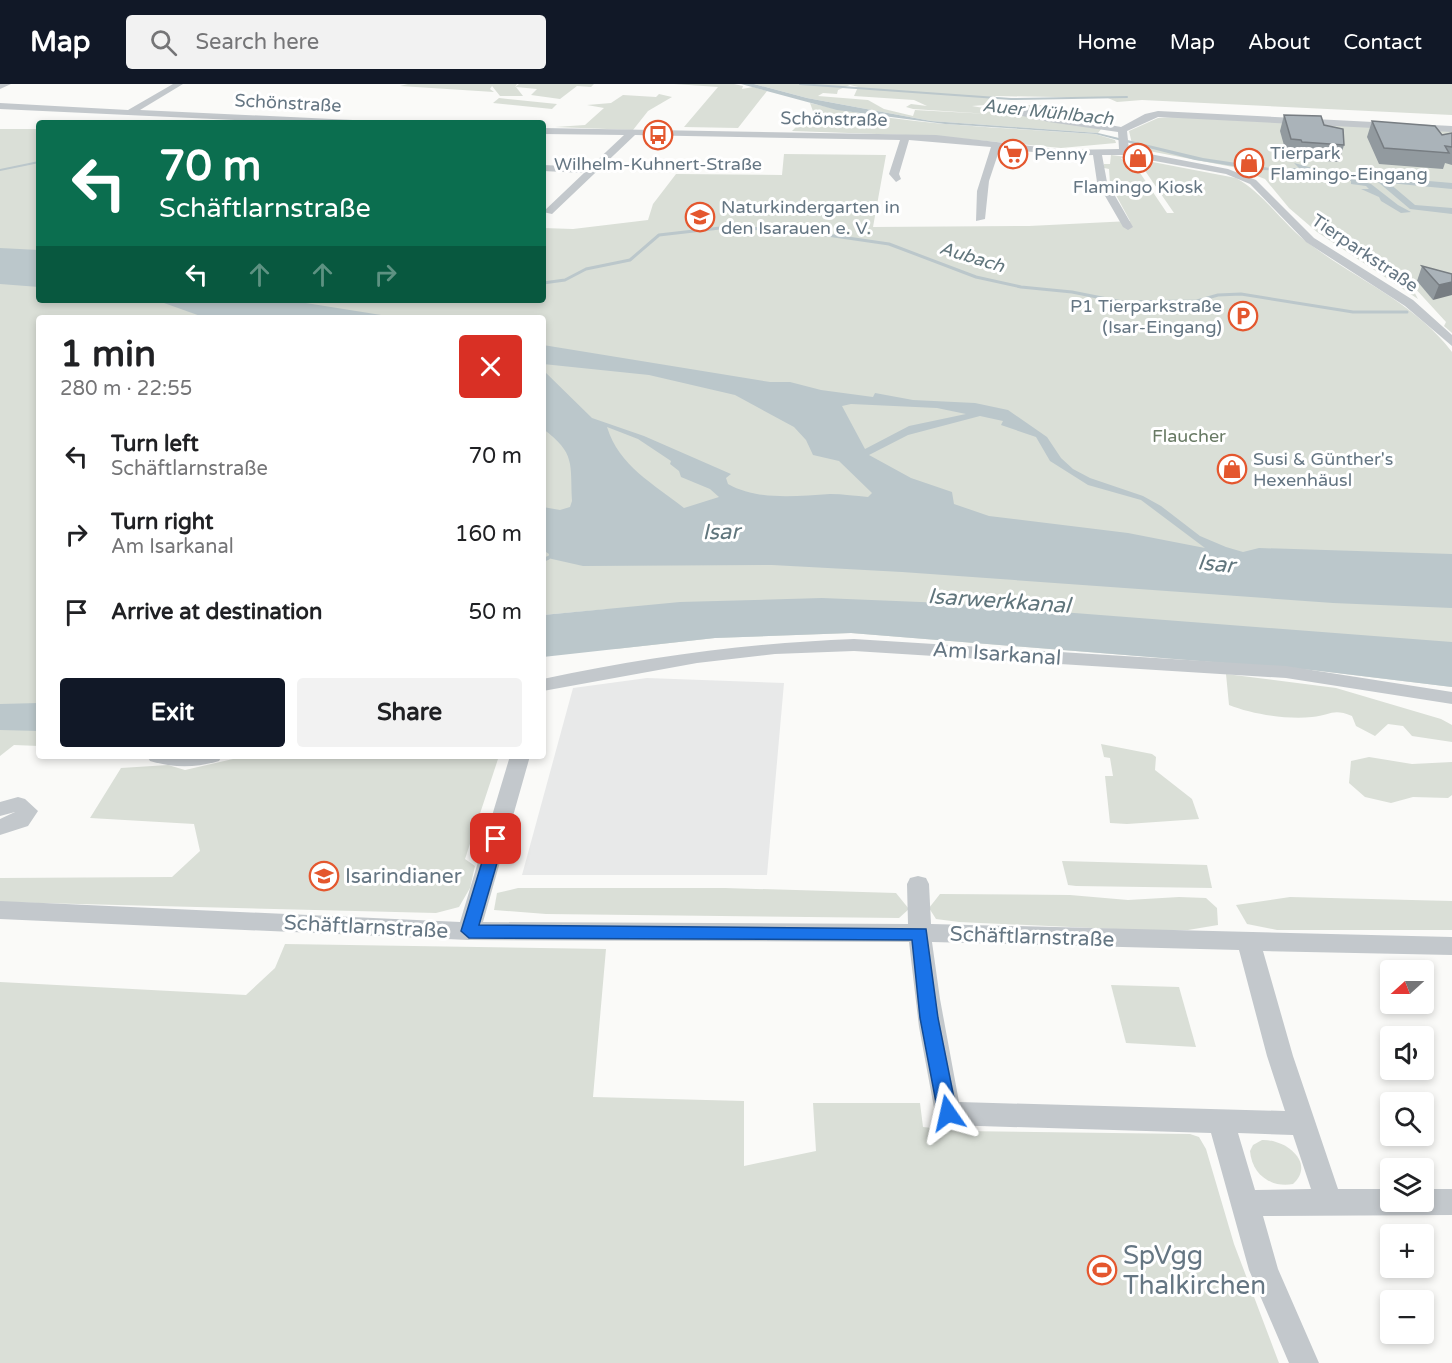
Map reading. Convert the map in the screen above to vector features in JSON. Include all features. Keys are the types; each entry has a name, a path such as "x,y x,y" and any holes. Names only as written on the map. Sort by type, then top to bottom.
{"street":[{"path":"0,87 8,84"},
{"path":"132,111 179,84"},
{"path":"1014,110 1016,106 1032,104"},
{"name":"Schönstraße","path":"0,105 292,120"},
{"path":"994,107 1049,119 1122,141 1148,116 1158,114 1452,129"},
{"path":"227,120 232,117"},
{"name":"Schönstraße","path":"546,131 905,137 997,144 1065,153 1097,152 1122,141"},
{"path":"548,212 632,133"},
{"path":"897,178 894,174 905,137"},
{"name":"Tierparkstraße","path":"1122,141 1249,180 1310,240 1409,303 1452,342"},
{"path":"980,219 979,208 997,144"},
{"path":"1097,152 1102,182 1109,199 1128,227"},
{"path":"546,168 591,170"},
{"name":"Am Isarkanal","path":"546,684 637,665 722,652 796,646 854,645 1286,672 1452,698"},
{"path":"469,931 519,759"},
{"path":"918,884 920,933 929,1018 948,1113 1302,1123"},
{"name":"Schäftlarnstraße","path":"0,910 469,931 920,933 1249,943 1452,946"},
{"path":"1249,943 1302,1123 1329,1202"},
{"path":"1221,1121 1264,1270 1304,1363"},
{"path":"1245,1203 1452,1202"}],"shaded area":[{"path":"647,678 784,683 767,875 522,875 573,688"}],"green space":[{"path":"408,84 517,84 515,87 519,84 594,84 591,87 577,86 560,99 531,95 537,89 516,87 523,96 500,96 492,86 490,89 494,92 400,86"},
{"path":"674,84 734,84 743,86 742,89 753,87 767,91 738,128 684,127 718,87"},
{"path":"754,84 1452,84 1452,115 1142,100 1117,102 1108,98 996,96 991,99 997,101 997,104 972,106 1007,112 993,115 1012,113 1102,128 1098,133 931,121 807,98","holes":["850,85 858,87 854,96 914,100 927,106 911,104 906,107 913,109 989,114 915,110 913,116 884,109 868,100 818,96 823,93 837,94 838,90"]},
{"path":"659,94 672,97 648,111 633,130 555,127 585,125 604,108 587,105 611,103 623,95 656,97"},
{"path":"499,98 557,104 552,109 493,103"},
{"path":"810,103 880,117 916,121 1095,134 1115,140 1116,143 1061,148 934,136 792,131 800,123 823,120 814,114"},
{"path":"1027,105 1050,105 1063,112 1106,116 1105,126 1017,109"},
{"path":"1158,118 1452,131 1452,333 1444,326 1446,322 1413,286 1411,286 1418,299 1317,232 1289,208 1265,179 1233,167 1133,148 1129,131"},
{"name":"Flaucher","path":"0,129 36,129 36,303 546,303 546,228 573,229 648,220 653,204 676,174 782,175 784,154 886,155 873,227 1029,226 1130,221 1110,184 1109,169 1104,168 1104,164 1110,164 1111,155 1127,157 1121,158 1127,165 1136,167 1167,213 1174,213 1137,159 1236,178 1256,193 1311,245 1404,306 1437,335 1452,352 1452,687 1312,670 851,633 715,638 616,649 609,609 546,615 546,315 36,315 36,746 14,745 0,756"},
{"path":"1226,674 1336,688 1441,719 1452,725 1452,742 1412,736 1403,726 1388,724 1375,736 1356,726 1352,716 1340,712 1292,718 1270,716 1238,708 1229,705"},
{"path":"1101,744 1152,754 1156,757 1155,770 1192,799 1199,819 1110,823 1105,776 1113,776 1110,758 1104,757"},
{"path":"1369,757 1412,764 1452,762 1452,795 1448,798 1413,797 1391,803 1365,797 1349,783 1351,761"},
{"path":"233,759 498,759 465,859 475,866 470,888 459,907 436,913 0,902 0,878 172,877 200,851 194,824 90,818 121,768 168,765 185,770"},
{"path":"1062,861 1207,865 1212,888 1068,885"},
{"path":"518,888 725,888 896,893 909,909 899,918 546,914 494,910 497,893"},
{"path":"940,894 1070,895 1128,900 1206,898 1217,908 1218,925 1188,930 1136,930 959,922 936,919 929,908"},
{"path":"1290,897 1452,901 1452,930 1277,930 1247,924 1236,905"},
{"path":"285,944 606,949 593,1097 744,1101 744,1166 816,1151 813,1103 920,1103 923,1127 961,1131 1190,1134 1199,1137 1206,1149 1234,1244 1279,1363 0,1363 0,982 246,995 275,968"},
{"path":"1111,985 1179,987 1196,1047 1126,1043"},
{"path":"1262,1140 1288,1148 1300,1161 1299,1176 1293,1184 1277,1184 1258,1173 1250,1151 1253,1145"}],"water":[{"path":"741,84 754,84 807,98 931,121 1098,133 1203,158 1270,168 1299,168 1294,163 1371,184 1411,212 1401,213 1381,201 1379,197 1361,189 1369,189 1366,186 1351,184 1351,181 1320,171 1258,170 1195,160 1095,134 945,124 837,110"},
{"path":"0,248 36,250 36,287 0,284"},
{"path":"164,303 306,303 381,315 198,315"},
{"name":"Isar","path":"546,345 770,382 790,382 821,390 873,397 875,393 913,400 975,403 1008,410 1047,437 1061,458 1073,469 1090,478 1143,496 1161,506 1200,536 1226,547 1243,552 1259,548 1452,554 1452,608 1333,603 902,572 772,565 583,566 548,558 546,508 560,510 570,507 572,501 569,460 561,445 546,431 546,373 592,418 644,436 731,474 726,478 728,484 740,489 778,496 830,494 868,497 872,493 839,461 813,455 806,440 794,427 735,395 649,375 546,364","holes":["851,404 937,408 966,414 909,426 865,449 842,406","980,416 1003,421 1001,425 1036,437 1050,461 1088,485 1141,500 1205,548 1128,533 989,516 954,504 952,492 911,478 869,455 908,435","607,427 638,439 671,461 670,464 679,471 681,477 710,489 719,497 684,508 629,463 620,453"]},
{"path":"822,598 945,603 1452,642 1452,687 1312,670 851,633 715,638 546,657 546,615 680,602"},
{"path":"36,703 36,731 0,730 0,704"}],"building":[{"path":"1284,115 1321,116 1324,125 1343,129 1344,145 1291,139"},
{"path":"1372,121 1435,126 1442,135 1452,133 1452,147 1445,146 1449,153 1384,148"},
{"path":"1422,266 1452,274 1452,282 1439,285"}],"waterway":[{"path":"800,84 1011,99 1127,97"},
{"name":"Aubach","path":"0,170 36,163"},
{"name":"Auer Mühlbach","path":"1319,170 1334,175 1380,179"},
{"name":"Auer Mühlbach","path":"1380,179 1452,186"},
{"name":"Auer Mühlbach","path":"1380,179 1413,207 1452,211"},
{"name":"Aubach","path":"546,283 565,280 586,269 630,260 659,235 720,228 786,229 889,244 976,277 1021,287 1072,292 1122,302 1197,301 1218,295 1241,294 1353,312 1407,312"}],"place":[{"name":"Wilhelm-Kuhnert-Straße","path":"658,135"},
{"name":"Penny","path":"1013,154"},
{"name":"Flamingo Kiosk","path":"1138,158"},
{"name":"Tierpark Flamingo-Eingang","path":"1249,163"},
{"name":"Naturkindergarten in den Isarauen e. V.","path":"700,217"},
{"name":"P1 Tierparkstraße (Isar-Eingang)","path":"1243,316"},
{"name":"Susi & Günther's Hexenhäusl","path":"1232,469"},
{"name":"Isarindianer","path":"324,876"},
{"name":"SpVgg Thalkirchen","path":"1102,1270"}],"route":[{"path":"496,839 469,931 920,933 929,1018 948,1113"}],"water label":[{"name":"Isarwerkkanal","path":"999,601"}]}
